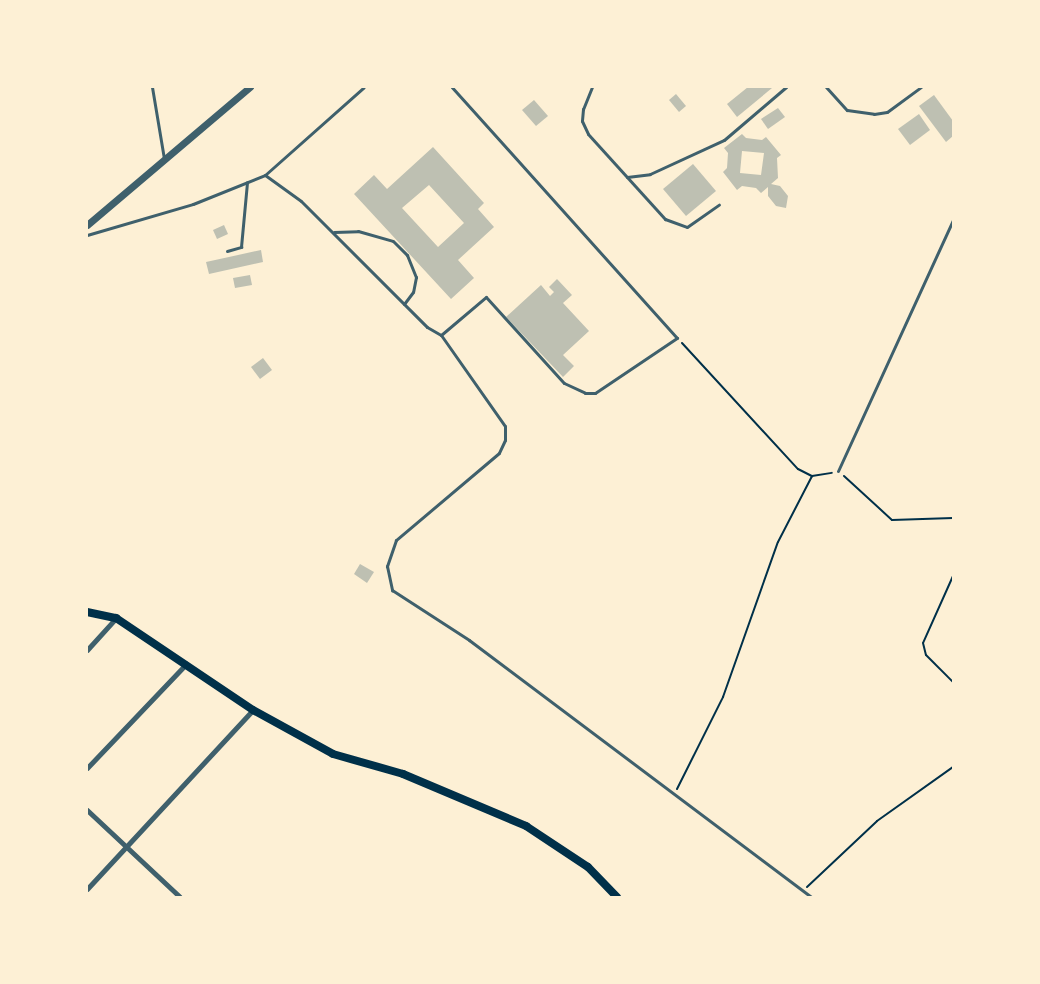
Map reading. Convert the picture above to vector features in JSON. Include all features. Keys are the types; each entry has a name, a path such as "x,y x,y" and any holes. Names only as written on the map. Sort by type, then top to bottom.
{"main road":[{"path":"87,612 116,618 253,710 333,754 404,774 526,826 588,867 617,897"}],"street":[{"path":"87,225 250,87"},
{"path":"87,650 116,618"},
{"path":"87,768 186,664"},
{"path":"87,889 253,710"},
{"path":"87,810 180,897"}],"lane":[{"path":"152,87 164,159"},
{"path":"87,235 193,204 265,175 364,87"},
{"path":"441,335 486,297 564,383 595,393 677,338 452,87"},
{"path":"592,87 582,122 588,134 665,219 680,227 687,227 720,205"},
{"path":"627,177 650,174 724,140 786,87"},
{"path":"826,87 847,110 874,114 887,112 921,87"},
{"path":"265,175 334,232 404,304 441,335 505,426 505,440 499,453 396,540 387,566 392,590 469,640 811,897"},
{"path":"227,251 241,247 247,182"},
{"path":"838,471 953,220"},
{"path":"334,232 358,231 393,241 407,255 416,277 413,292 404,304"}],"path":[{"path":"677,338 798,469 812,476 838,471 892,520 953,518"},
{"path":"675,794 723,697 778,542 812,476"},
{"path":"953,576 923,643 926,655 953,682"},
{"path":"802,891 877,821 953,767"}],"building":[{"path":"748,87 772,88 737,117 727,104"},
{"path":"676,94 686,106 679,112 669,100"},
{"path":"934,95 953,121 953,136 946,142 919,106"},
{"path":"534,100 548,116 536,126 522,110"},
{"path":"778,108 785,117 768,129 761,119"},
{"path":"919,114 930,130 910,145 898,129"},
{"path":"742,134 746,138 762,140 766,137 781,155 777,158 778,178 771,184 780,186 788,196 786,208 776,206 768,196 768,187 761,193 756,188 742,186 737,190 723,172 727,168 728,153 724,148","holes":["742,151 764,153 761,175 740,173"]},
{"path":"433,147 484,203 478,209 494,227 458,260 474,278 451,299 354,194 374,175 387,189","holes":["429,185 464,223 438,247 402,208"]},
{"path":"693,164 716,191 686,216 663,189"},
{"path":"224,225 228,234 217,239 213,230"},
{"path":"261,250 263,262 209,274 206,262"},
{"path":"250,275 252,285 235,288 233,278"},
{"path":"557,279 572,295 563,303 589,331 563,355 574,366 563,377 506,317 541,285 550,296 554,292 549,287"},
{"path":"263,358 272,370 260,379 251,367"},
{"path":"360,564 374,572 367,583 354,574"}]}
